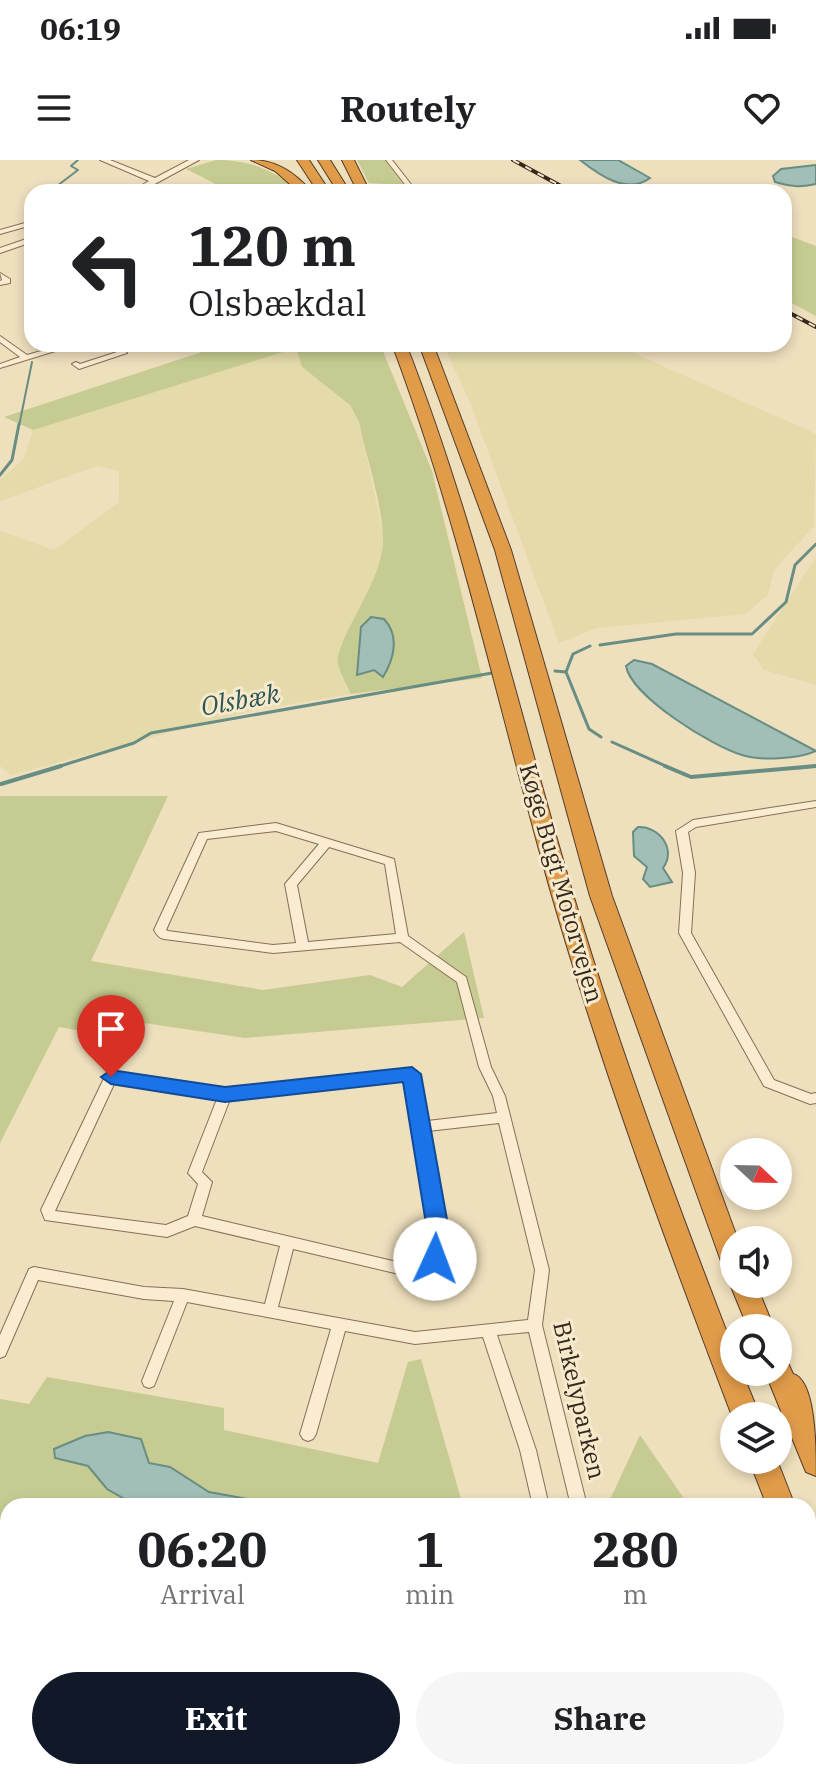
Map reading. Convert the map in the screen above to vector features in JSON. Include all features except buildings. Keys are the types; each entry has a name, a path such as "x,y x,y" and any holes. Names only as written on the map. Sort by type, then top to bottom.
{"highway":[{"path":"257,160 279,169 297,184"},
{"path":"303,160 319,184"},
{"path":"324,160 339,184"},
{"path":"348,160 360,184"},
{"name":"Køge Bugt Motorvejen","path":"402,352 426,409 464,525 555,868 611,1047 741,1402"},
{"name":"Køge Bugt Motorvejen","path":"429,352 503,550 601,896 720,1226"},
{"path":"792,1382 816,1417"},
{"path":"784,1386 816,1463"},
{"path":"768,1474 778,1498"}],"street":[{"path":"104,160 155,181"},
{"path":"149,184 195,160"},
{"path":"389,160 408,184"},
{"path":"0,232 24,225"},
{"path":"0,251 24,242"},
{"path":"0,275 7,281 0,283"},
{"path":"1,339 26,358"},
{"path":"0,366 47,352"},
{"path":"76,364 79,367 122,352"},
{"path":"816,804 693,824 682,831 689,873 685,933 769,1083 810,1099 816,1098"},
{"path":"276,827 390,862 402,938 273,949 164,935 160,930 203,836 276,827"},
{"path":"303,946 291,884 327,842"},
{"name":"Birkelyparken","path":"402,938 462,980 485,1067 499,1096 542,1270 535,1325 577,1498"},
{"path":"412,1074 421,1127 440,1242 430,1265 416,1272 194,1220 167,1231 50,1216 48,1210 111,1077 225,1095 412,1074"},
{"path":"194,1220 205,1182 195,1173 225,1095"},
{"path":"421,1127 504,1117"},
{"path":"270,1311 288,1243"},
{"path":"0,1352 34,1273 144,1293 183,1295 415,1338 535,1325"},
{"path":"149,1381 183,1295"},
{"path":"308,1434 340,1323"},
{"path":"488,1330 528,1450 539,1498"}],"shaded area":[{"path":"283,352 297,352 302,367 350,405 359,422 384,538 380,565 361,613 339,647 338,664 351,694 254,710 11,775 0,766 0,531 54,550 119,502 119,471 97,466 0,501 0,480 24,459 33,430"},
{"path":"447,352 631,352 816,434 814,526 774,570 768,595 745,614 597,628 559,643 469,400"},
{"path":"816,557 816,685 764,670 753,654"}],"green space":[{"path":"216,160 239,162 260,167 289,184 215,184 186,169"},
{"path":"357,160 385,160 403,184 386,184 369,183"},
{"path":"792,237 816,246 816,316 792,303"},
{"path":"202,352 283,352 33,430 4,417"},
{"path":"297,352 383,352 432,471 482,678 351,694 338,665 339,654 381,555 380,510 359,422 350,405 302,367"},
{"path":"0,796 168,796 91,961 263,990 370,975 402,987 464,932 484,1018 245,1038 131,1021 118,1037 59,1027 0,1143"},
{"path":"421,1359 461,1498 0,1498 0,1399 29,1404 47,1377 224,1408 224,1430 378,1463 408,1362"},
{"path":"640,1435 684,1498 611,1498"}],"water":[{"path":"580,160 618,160 650,178 641,183 623,184 604,177"},
{"path":"816,165 816,184 800,186 775,182 773,176 781,169"},
{"path":"371,617 384,619 394,640 390,663 383,677 374,670 357,675 361,627"},
{"path":"634,660 652,664 816,751 790,757 759,758 742,755 712,742 675,719 642,691 626,666"},
{"path":"638,827 653,830 664,840 668,853 663,868 672,882 650,887 643,879 647,867 634,856 633,832"},
{"path":"108,1432 141,1439 149,1463 170,1467 209,1492 242,1498 123,1498 107,1489 88,1466 55,1458 54,1449 85,1436"}],"waterway":[{"path":"60,184 78,170 71,166 78,160"},
{"path":"19,426 32,362"},
{"path":"0,475 12,460 19,424"},
{"name":"Olsbæk","path":"600,645 676,634 752,634 786,602 795,565 816,544"},
{"name":"Olsbæk","path":"566,672 573,654 590,646"},
{"name":"Olsbæk","path":"555,671 566,672"},
{"path":"566,672 589,729 601,737"},
{"name":"Olsbæk","path":"54,768 134,743 151,733 492,673"},
{"path":"612,742 670,768"},
{"name":"Olsbæk","path":"1,784 61,766"},
{"path":"665,766 691,777 816,766 798,768"}],"railway":[{"path":"513,160 557,184"},
{"path":"792,314 816,327"}],"route":[{"path":"111,1077 225,1095 412,1074 440,1242 435,1259"}]}
